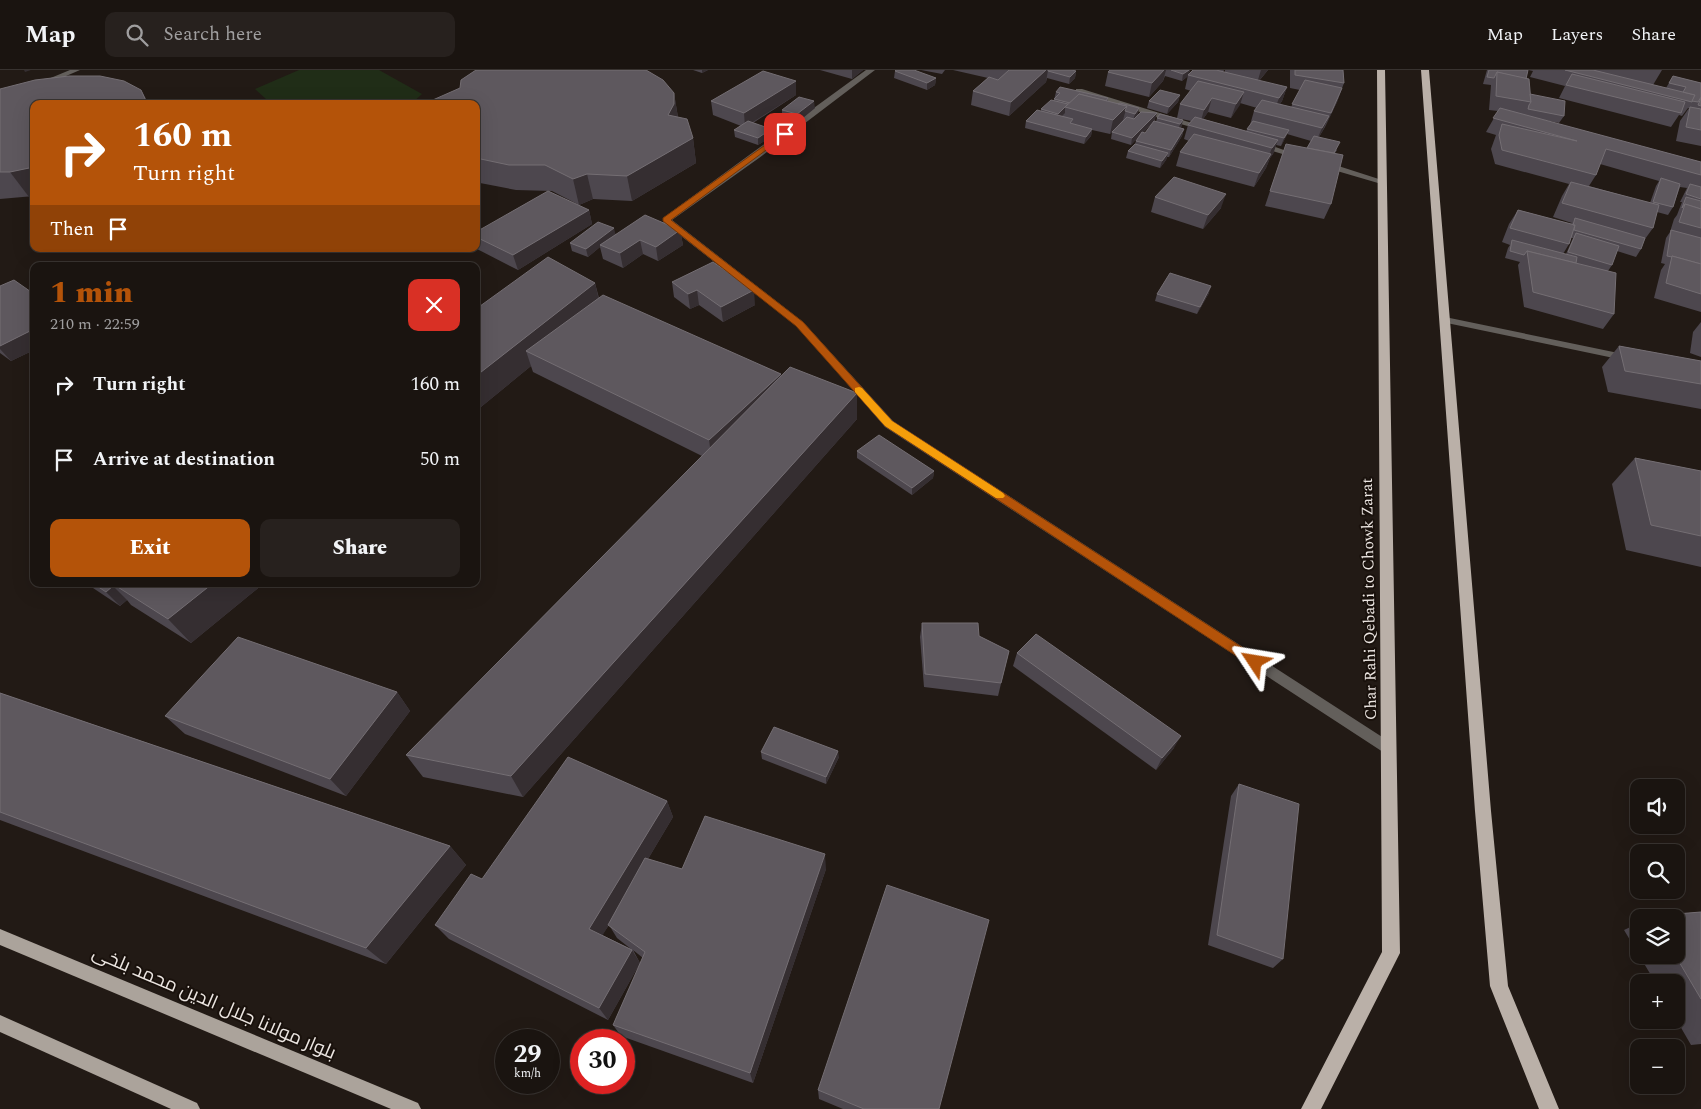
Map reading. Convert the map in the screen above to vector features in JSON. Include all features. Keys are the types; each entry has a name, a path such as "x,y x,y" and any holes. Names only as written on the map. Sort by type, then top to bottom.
{"highway":[{"name":"Char Rahi Qebadi to Chowk Zarat","path":"1311,1109 1391,953 1381,70"},
{"path":"1425,70 1483,811 1499,986 1549,1109"}],"main road":[{"name":"بلوار مولانا جلال الدین محمد بلخی","path":"0,936 412,1109"},
{"path":"0,1022 190,1109"}],"street":[{"path":"34,86 76,70"},
{"path":"871,70 666,220 800,324 889,424 1388,748"},
{"path":"1080,91 1211,130"},
{"path":"1249,142 1306,158"},
{"path":"1315,161 1381,181"},
{"path":"1445,320 1635,360"}],"green space":[{"path":"299,70 379,70 422,94 415,100 265,100 255,89"}],"building":[{"path":"476,70 646,70 663,80 674,93 674,104 668,115 687,119 693,138 627,176 587,174 573,179 545,165 509,165 480,159 480,100 433,100 460,88 461,80"},
{"path":"896,70 914,70 936,78 927,83"},
{"path":"1009,70 1046,70 1011,102 973,91 989,77 998,80"},
{"path":"1048,70 1072,70 1076,71 1070,77"},
{"path":"1110,70 1164,70 1152,83 1108,72"},
{"path":"1171,70 1189,70 1183,74"},
{"path":"1193,70 1216,70 1287,87 1279,98 1188,75"},
{"path":"1295,70 1343,70 1344,83 1295,75"},
{"path":"1489,70 1528,70 1526,79 1497,72 1494,78 1487,77"},
{"path":"1565,70 1593,70 1695,95 1692,102"},
{"path":"763,71 796,81 744,113 711,101"},
{"path":"1497,72 1529,79 1531,102 1496,96"},
{"path":"1572,74 1685,102 1681,113 1566,85"},
{"path":"69,76 100,76 124,81 141,90 146,100 30,100 30,168 0,172 0,89 35,80"},
{"path":"1673,76 1701,83 1701,97 1698,102 1692,101 1695,95 1683,92 1686,87 1669,83"},
{"path":"1305,80 1342,88 1331,113 1292,104"},
{"path":"1198,81 1244,92 1236,104 1212,98 1204,110 1180,104"},
{"path":"1060,87 1108,98 1106,101 1079,94 1070,103 1054,99 1060,93 1056,92"},
{"path":"1160,90 1180,95 1169,107 1149,101"},
{"path":"1079,94 1127,106 1113,120 1065,107"},
{"path":"1530,94 1565,101 1564,116 1528,109 1531,102"},
{"path":"799,97 814,101 797,114 782,110"},
{"path":"1051,100 1068,104 1058,114 1041,109"},
{"path":"1262,100 1329,116 1322,128 1254,111"},
{"path":"1118,104 1139,108 1135,114 1125,111 1127,106"},
{"path":"1690,107 1701,109 1701,130 1686,127"},
{"path":"1500,108 1701,162 1701,175 1606,149 1596,175 1502,150 1499,135 1502,124 1577,141 1493,118"},
{"path":"1037,110 1073,119 1070,123 1092,129 1086,137 1026,121"},
{"path":"1141,112 1157,113 1132,138 1112,132 1127,117 1134,119"},
{"path":"1160,114 1183,120 1180,124 1157,118"},
{"path":"1195,117 1278,140 1272,148 1188,125"},
{"path":"748,121 771,129 758,138 734,130"},
{"path":"1154,121 1184,129 1171,150 1136,141 1142,132 1145,133"},
{"path":"1253,121 1289,130 1284,138 1247,129"},
{"path":"1194,134 1271,154 1259,173 1180,152"},
{"path":"1314,136 1340,142 1334,153 1307,148"},
{"path":"1135,144 1168,153 1162,161 1128,151"},
{"path":"1286,144 1343,155 1331,204 1270,191"},
{"path":"1174,177 1226,194 1208,215 1155,197"},
{"path":"1661,178 1680,184 1673,207 1653,202"},
{"path":"1571,182 1659,205 1653,228 1562,203"},
{"path":"1690,184 1701,187 1701,199 1686,194"},
{"path":"548,191 589,210 513,255 480,239 480,230"},
{"path":"1686,197 1701,201 1701,209 1685,204 1682,208"},
{"path":"1685,204 1701,209 1701,228 1679,222"},
{"path":"1518,210 1575,225 1569,244 1510,228"},
{"path":"645,215 680,230 656,247 640,240 620,253 600,245"},
{"path":"1575,218 1645,238 1641,249 1574,230"},
{"path":"598,222 614,228 586,249 570,243"},
{"path":"1671,230 1701,238 1701,264 1667,256"},
{"path":"1576,233 1619,246 1612,265 1568,252"},
{"path":"1512,240 1577,257 1576,263 1527,251 1524,255 1510,251"},
{"path":"1527,251 1616,273 1614,314 1533,292"},
{"path":"1672,256 1701,264 1701,294 1666,283"},
{"path":"548,257 595,283 480,373 480,306"},
{"path":"713,262 754,290 721,307 697,290 688,294 672,282"},
{"path":"1170,273 1211,286 1200,307 1157,294"},
{"path":"14,280 30,291 30,331 0,346 0,286"},
{"path":"603,295 781,374 709,440 526,351"},
{"path":"1619,346 1701,361 1701,384 1625,371"},
{"path":"790,367 857,393 511,776 406,755"},
{"path":"879,435 934,471 912,488 857,451"},
{"path":"1635,458 1701,471 1701,536 1651,525"},
{"path":"98,587 112,587 106,592"},
{"path":"118,587 208,587 168,619"},
{"path":"922,623 978,623 979,636 1009,651 1001,683 925,674"},
{"path":"1036,634 1181,736 1162,758 1017,653"},
{"path":"238,637 397,692 330,779 165,716"},
{"path":"0,693 450,846 366,948 0,812"},
{"path":"774,727 838,751 826,777 761,752"},
{"path":"568,757 667,801 589,929 632,950 599,1008 435,925 471,874 482,879"},
{"path":"1239,784 1299,804 1283,959 1217,935"},
{"path":"705,816 825,854 750,1073 635,1033 635,1029 624,1029 613,1025 645,952 608,925 645,858 682,869"},
{"path":"887,885 989,920 939,1109 864,1109 818,1090"},
{"path":"1701,912 1701,999 1680,964 1685,964 1685,913"}],"slow traffic":[{"path":"859,390 889,424 999,496"}],"route":[{"path":"785,134 666,220 800,324 889,424 1255,662"}]}
